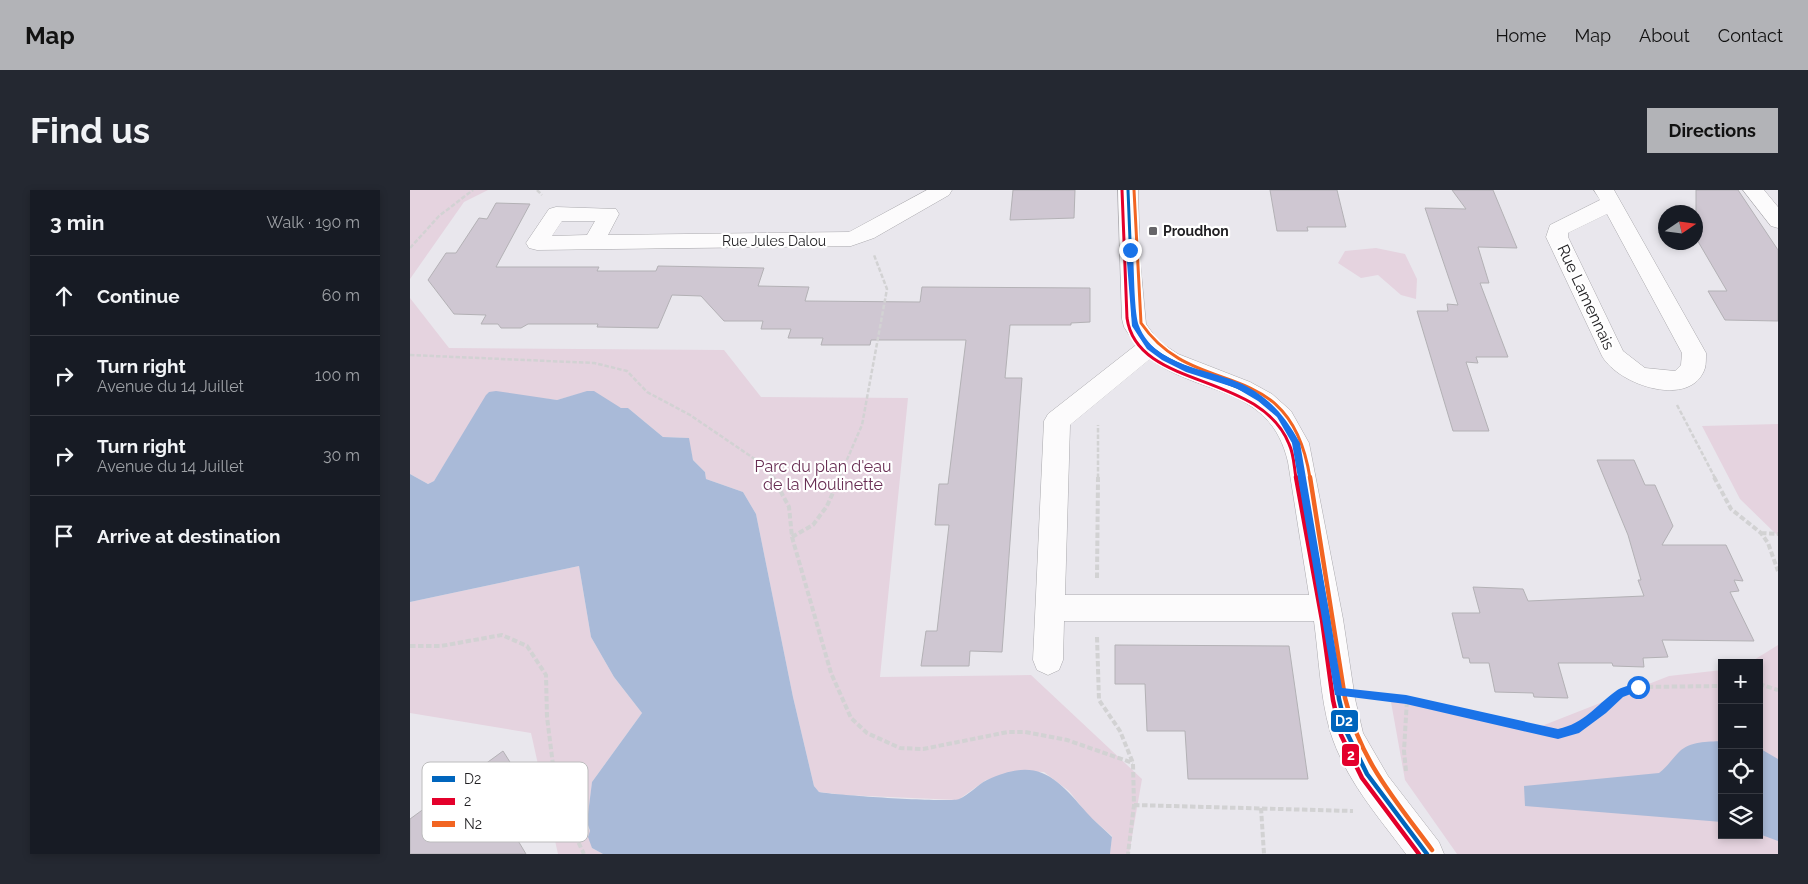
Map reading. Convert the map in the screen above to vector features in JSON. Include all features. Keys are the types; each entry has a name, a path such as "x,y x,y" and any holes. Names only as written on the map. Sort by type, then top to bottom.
{"street":[{"name":"Rue Jules Dalou","path":"594,242 850,239 867,233 942,190"},
{"path":"1128,190 1130,285 1135,326 1149,347 1165,358 1189,370 1239,386 1261,399 1280,415 1296,443 1343,722 1350,743 1364,771 1427,854"},
{"path":"1753,190 1766,210 1778,221"},
{"name":"Rue Lamennais","path":"1608,197 1694,353 1692,368 1681,380 1644,379 1626,370 1614,356 1557,237 1557,230 1608,197"},
{"path":"1048,660 1057,421 1149,347"},
{"path":"1050,608 1325,608"}],"path":[{"path":"410,248 426,226 439,213 473,190"},
{"path":"792,537 813,525 827,506 862,425 886,289 867,233"},
{"path":"410,355 594,362 626,372 647,392 690,415 765,466 777,483 789,507 792,537 831,673 850,718 867,733 900,748 923,749 1008,732 1025,732 1067,740 1133,763 1134,806 1128,854"},
{"path":"1664,380 1731,509 1761,533 1768,543 1778,571"},
{"path":"1761,533 1778,534"},
{"path":"410,646 441,646 502,635 527,646 546,675 547,717 553,762"},
{"path":"1763,684 1778,690"},
{"path":"1338,692 1406,699 1558,734 1576,730 1603,710 1620,693 1638,687 1718,686"},
{"path":"1134,806 1358,811 1384,799 1408,782 1404,751 1406,699"},
{"path":"1261,808 1264,854"},
{"path":"578,842 584,854"}],"green space":[{"path":"410,190 488,190 464,202 410,279"},
{"path":"1376,248 1405,254 1417,279 1416,299 1401,295 1378,275 1361,278 1338,263 1345,251"},
{"name":"Parc du plan d'eau de la Moulinette","path":"410,298 449,348 724,350 761,397 908,398 880,677 1031,675 1142,779 1129,854 1110,854 1112,836 1088,815 1069,791 1044,772 1018,771 986,780 958,800 844,795 819,792 814,786 793,697 756,514 743,492 706,479 705,472 693,460 688,438 663,437 628,408 621,408 582,393 557,400 489,392 434,481 428,484 410,474"},
{"path":"1778,424 1778,536 1740,499 1702,426"},
{"path":"579,566 591,637 614,677 642,713 592,782 588,818 588,762 537,762 531,733 410,713 410,602"},
{"path":"1778,645 1778,854 1457,854 1405,780 1391,702 1407,699 1534,729 1669,676 1718,670 1718,839 1763,839 1763,659 1755,659"},
{"path":"588,828 592,848 603,854 558,854 555,842 588,842"}],"water":[{"path":"496,391 557,400 587,391 594,391 621,408 628,408 663,437 689,438 693,460 705,472 706,479 743,492 756,514 793,697 814,786 819,792 892,798 952,800 963,797 983,782 1005,773 1033,770 1055,780 1112,837 1110,854 603,854 592,848 588,837 590,831 588,814 592,782 642,713 614,677 591,637 579,566 410,602 410,474 428,484 434,481 489,392"},
{"path":"1718,741 1718,822 1525,806 1524,786 1659,773 1683,748 1699,743"},
{"path":"1763,750 1778,759 1778,841 1763,835"}],"building":[{"path":"1013,190 1075,190 1074,218 1010,220"},
{"path":"1270,190 1337,190 1346,227 1307,227 1308,231 1277,231"},
{"path":"1452,190 1493,190 1517,248 1478,247 1489,283 1480,283 1508,357 1476,357 1478,363 1466,362 1489,431 1453,431 1417,311 1448,311 1447,304 1458,305 1425,208 1466,209"},
{"path":"1696,190 1738,190 1778,250 1778,321 1725,320 1708,291 1727,291 1703,250 1703,205 1696,205"},
{"path":"496,203 530,204 496,267 599,267 597,271 656,271 658,266 764,268 758,286 809,287 805,301 920,302 922,287 1090,288 1090,322 1071,323 1071,325 1010,325 1005,378 1022,378 1002,652 970,651 969,666 921,666 926,631 937,631 949,525 935,525 939,484 948,484 966,340 871,340 870,345 821,345 823,338 788,338 791,329 761,329 763,321 724,321 701,296 672,295 658,328 597,327 598,324 528,324 521,328 501,328 498,324 481,324 486,315 454,314 428,280 446,253 456,253 479,218 487,219"},
{"path":"1597,460 1634,460 1645,485 1655,485 1673,526 1662,545 1726,545 1743,581 1734,580 1739,591 1730,592 1754,641 1662,640 1668,657 1643,658 1644,667 1613,666 1612,663 1558,663 1568,698 1534,697 1533,693 1495,692 1489,663 1470,663 1469,658 1463,658 1452,613 1480,613 1473,587 1523,589 1528,601 1644,596 1638,580 1641,580 1628,535"},
{"path":"1115,645 1289,646 1308,779 1188,779 1185,731 1147,731 1145,684 1115,684"},
{"path":"503,751 510,762 488,762"},
{"path":"422,810 422,842 519,842 526,854 410,854 410,819"}],"transit line":[{"name":"2","path":"1122,190 1124,273 1129,327 1139,345 1153,358 1169,368 1188,376 1244,396 1265,410 1274,419 1287,439 1290,445 1322,620 1333,700 1341,735 1362,778 1419,854"},
{"name":"D2","path":"1128,190 1133,318 1136,326 1147,342 1161,355 1177,364 1231,384 1264,401 1278,415 1296,443 1328,619 1339,699 1347,733 1367,774 1427,854"},
{"name":"N2","path":"1134,190 1136,259 1141,323 1153,340 1169,353 1188,363 1252,388 1271,399 1292,420 1299,434 1309,470 1345,698 1351,721 1368,761 1392,797 1432,850"}],"place":[{"name":"Proudhon","path":"1153,231"}],"route":[{"path":"1130,250 1130,285 1135,326 1149,347 1165,358 1189,370 1239,386 1261,399 1280,415 1296,443 1338,692 1406,699 1558,734 1576,730 1603,710 1620,693 1638,687"}]}
